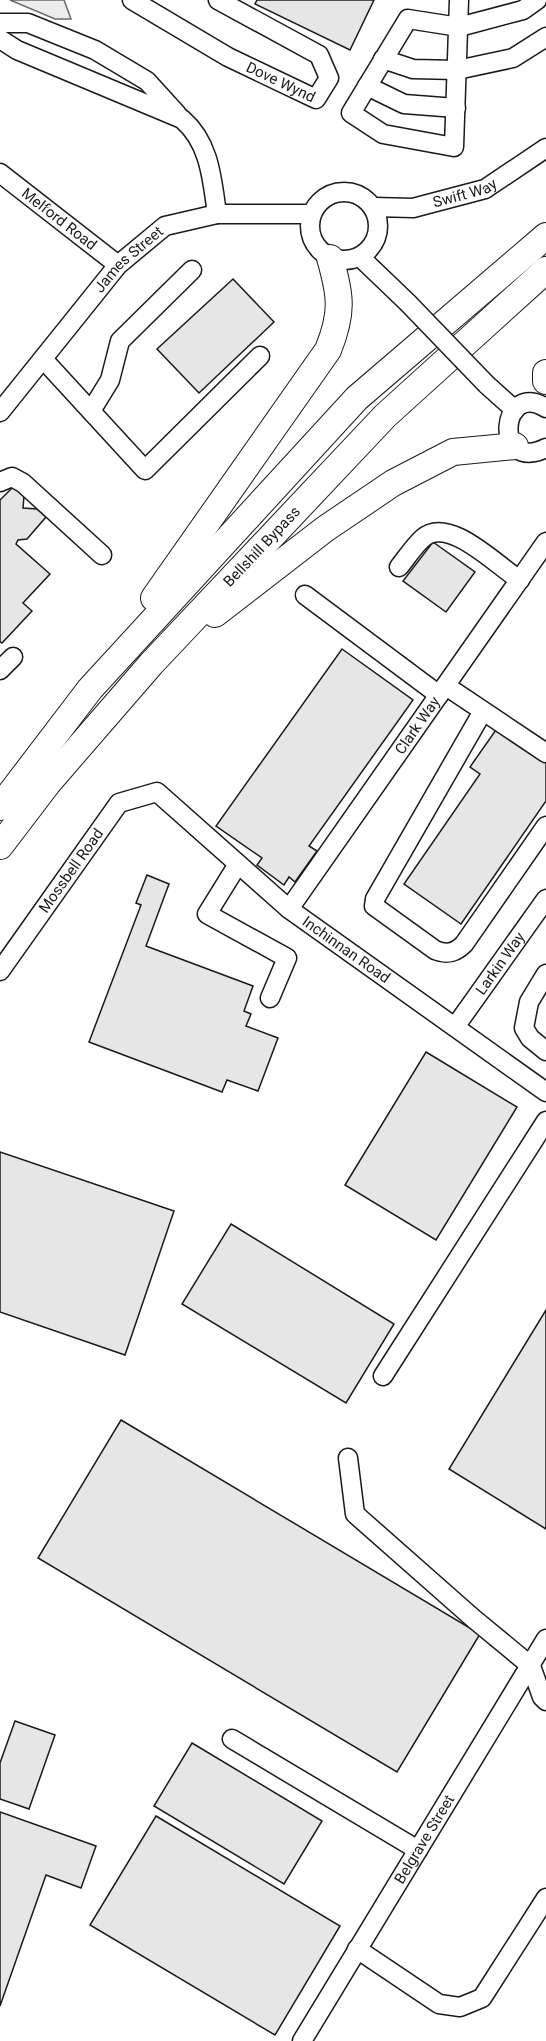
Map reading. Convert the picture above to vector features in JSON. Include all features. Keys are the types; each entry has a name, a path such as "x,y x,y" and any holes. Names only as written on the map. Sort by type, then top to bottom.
{"highway":[{"path":"523,255 546,231"},
{"name":"Bellshill Bypass","path":"0,807 90,689 357,398 546,236"},
{"path":"90,689 328,350 338,326 341,304 330,258"},
{"name":"Bellshill Bypass","path":"0,846 48,783 151,664 386,416 546,270"},
{"path":"546,373 546,381"},
{"path":"151,664 325,529 393,483 453,452 515,446"}],"street":[{"name":"Dove Wynd","path":"132,0 228,57 316,99 329,78 319,55 218,0"},
{"path":"459,0 459,27 454,147 383,134 351,113 408,19 459,27 524,10 537,0"},
{"path":"0,23 28,23 95,50 147,81 194,129 210,162 217,214"},
{"path":"383,59 413,69 457,70 513,58 546,37"},
{"path":"0,39 17,50 182,119"},
{"path":"367,86 404,104 456,108"},
{"name":"Swift Way","path":"373,207 413,208 485,189 546,148"},
{"name":"Melford Road","path":"0,173 118,266"},
{"path":"339,192 353,193 364,198 373,207 378,218 378,236 372,246 360,257 348,261 330,258 320,252 311,237 311,214 322,200 339,192"},
{"name":"James Street","path":"0,412 118,266 165,226 217,214 311,214"},
{"path":"360,257 514,410"},
{"path":"91,411 110,380 120,341 192,270"},
{"path":"42,359 146,470 260,356"},
{"path":"546,408 528,404 514,410 507,424 510,440 515,446 530,452 546,448"},
{"path":"0,482 12,477 24,483 102,555"},
{"path":"399,567 425,536 441,531 466,541 520,580"},
{"name":"Clark Way","path":"289,909 546,542"},
{"path":"305,595 442,691 483,711 546,753"},
{"path":"0,670 13,657"},
{"path":"483,711 375,899 374,906 435,950 443,953 456,952 464,944 546,826"},
{"name":"Inchinnan Road","path":"157,792 289,909 546,1092"},
{"name":"Mossbell Road","path":"0,971 120,803 157,792"},
{"path":"238,864 207,914 286,958 270,998"},
{"name":"Larkin Way","path":"455,1027 546,899"},
{"path":"546,974 529,1002 524,1028 530,1038 546,1051"},
{"path":"383,1376 546,1121"},
{"path":"348,1458 355,1514 531,1666 542,1697 546,1701"},
{"name":"Belgrave Street","path":"302,2041 546,1639"},
{"path":"232,1739 418,1850"},
{"path":"357,1949 439,2004 460,2007 482,1998 546,1898"}],"shaded area":[{"path":"10,0 64,0 71,19 55,19"}],"building":[{"path":"257,0 374,0 350,50 255,4"},
{"path":"233,279 274,322 199,393 157,349"},
{"path":"14,486 24,496 23,508 37,509 46,517 27,539 18,540 16,544 50,574 23,603 32,611 2,643 0,642 0,500"},
{"path":"433,542 475,572 446,612 403,581"},
{"path":"342,649 413,700 309,846 317,851 295,882 289,877 284,885 257,865 262,858 216,826"},
{"path":"498,727 546,760 546,801 461,924 404,884 480,774 470,767"},
{"path":"147,875 169,884 146,946 253,986 244,1011 251,1014 246,1026 278,1038 258,1091 227,1080 222,1092 89,1042 141,905 136,903"},
{"path":"426,1052 517,1107 436,1240 345,1185"},
{"path":"0,1152 174,1211 125,1355 0,1312"},
{"path":"231,1224 394,1324 346,1403 182,1304"},
{"path":"546,1310 546,1529 449,1469"},
{"path":"121,1420 480,1634 397,1772 38,1558"},
{"path":"15,1721 55,1735 29,1809 0,1799 0,1763"},
{"path":"192,1743 322,1821 284,1884 154,1806"},
{"path":"0,1812 96,1846 81,1888 46,1875 0,2006"},
{"path":"156,1816 340,1926 275,2035 90,1925"}]}
